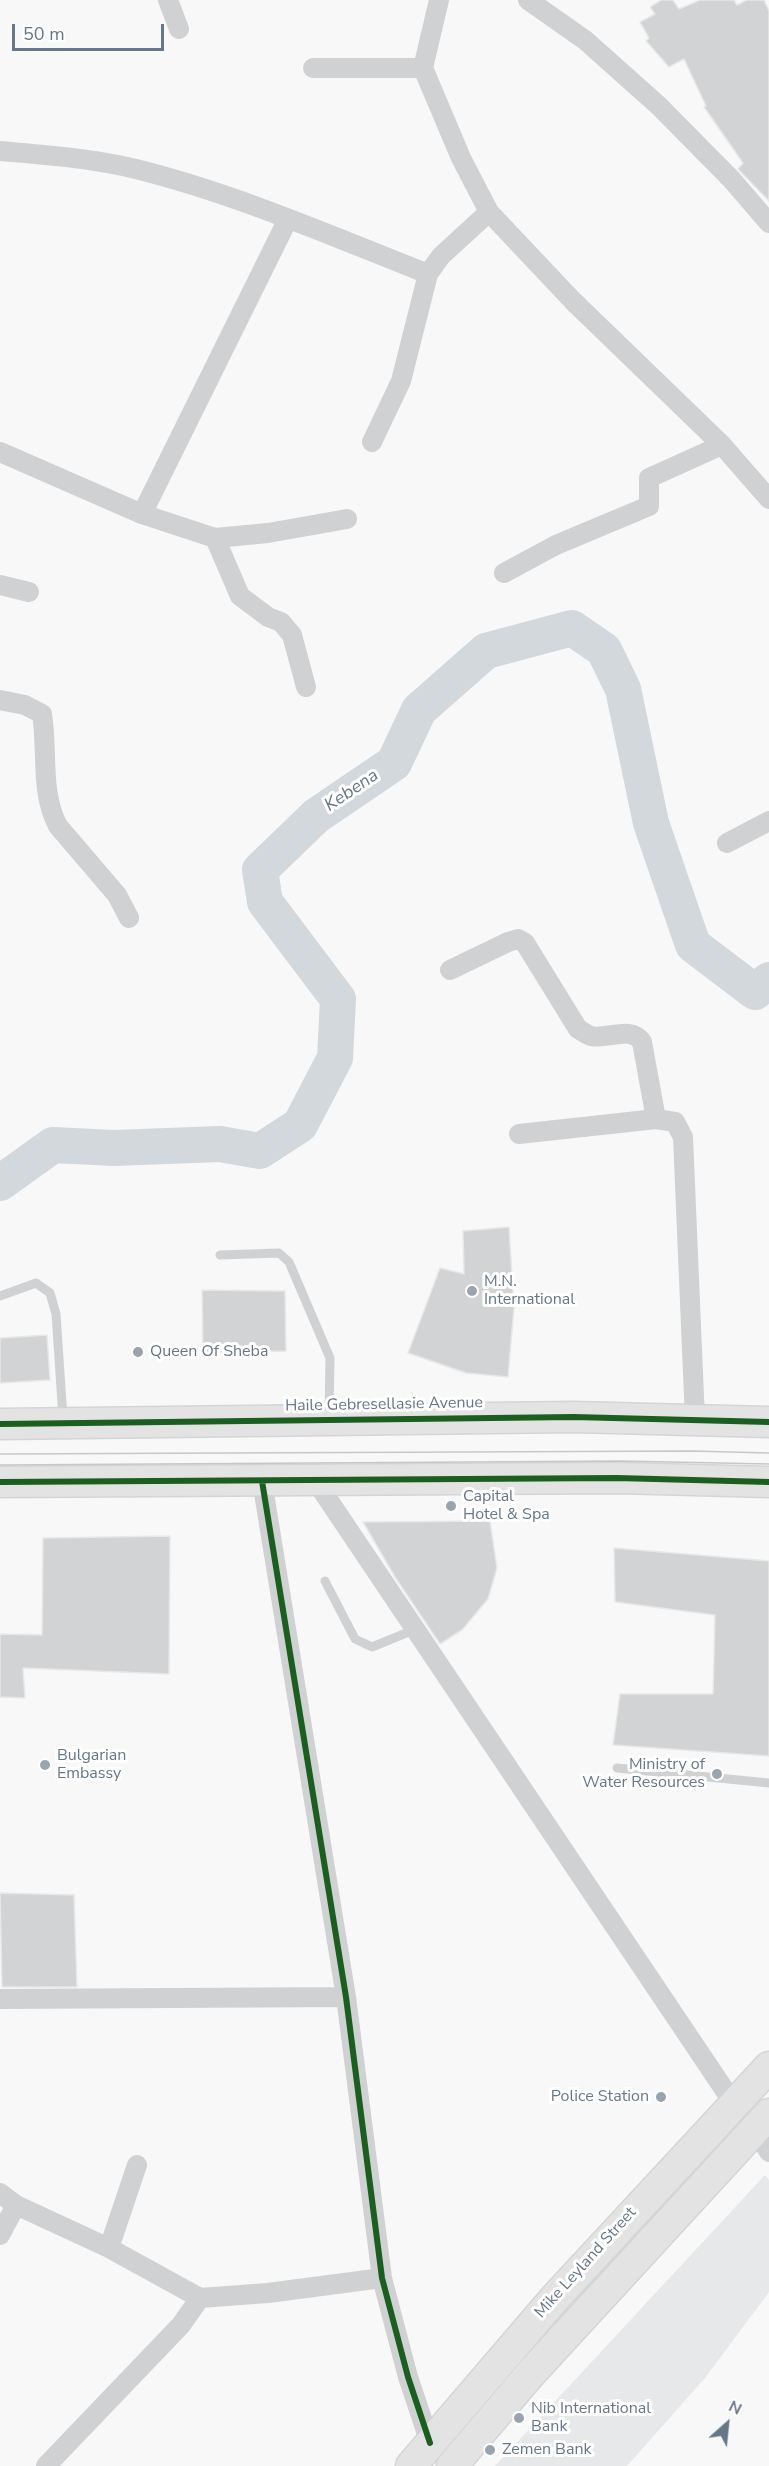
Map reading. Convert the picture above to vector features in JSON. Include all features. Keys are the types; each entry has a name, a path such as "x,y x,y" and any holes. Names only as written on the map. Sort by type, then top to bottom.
{"main road":[{"name":"Haile Gebresellasie Avenue","path":"0,1424 574,1417 769,1422"},
{"path":"0,1482 617,1479 769,1482"},
{"name":"Mike Leyland Street","path":"411,2466 508,2351 763,2073 769,2050"},
{"name":"Mike Leyland Street","path":"452,2466 532,2373 764,2132"},
{"path":"508,2351 532,2373"}],"street":[{"path":"168,0 179,29"},
{"path":"439,0 423,68 461,158 489,212 573,301 722,445 769,499"},
{"path":"528,0 585,40 659,106 732,180 769,223"},
{"path":"313,68 423,68"},
{"path":"0,151 82,159 134,169 174,180 288,219 428,274"},
{"path":"372,442 401,381 428,274 441,256 489,212"},
{"path":"142,513 288,219"},
{"path":"504,573 556,545 649,506 651,502 648,478 722,445"},
{"path":"0,452 142,513 215,538 268,533 347,519"},
{"path":"215,538 240,596 280,622 292,635 306,687"},
{"path":"0,585 28,592"},
{"path":"0,700 26,705 42,714 48,800 52,814 58,826 117,895 129,918"},
{"path":"727,843 769,821"},
{"path":"450,970 508,942 518,939 525,943 578,1029 590,1036 632,1034 642,1042 656,1119"},
{"path":"519,1134 656,1119 675,1122 683,1137 695,1420"},
{"path":"315,1480 734,2104"},
{"path":"262,1481 346,1997 382,2278 408,2377 430,2443"},
{"path":"0,1999 346,1997"},
{"path":"109,2248 137,2165"},
{"path":"0,2193 16,2205 109,2248 200,2298 268,2294 382,2278"},
{"path":"0,2235 16,2205"},
{"path":"46,2466 181,2325 200,2298"}],"lane":[{"path":"220,1255 279,1253 289,1262 330,1358 329,1419"},
{"path":"0,1296 36,1283 50,1293 56,1314 64,1424"},
{"path":"325,1581 355,1639 372,1647 416,1629"},
{"path":"617,1768 769,1783"}],"shaded area":[{"path":"765,2175 769,2180 769,2292 705,2378 627,2466 495,2466"}],"building":[{"path":"661,0 673,0 679,9 700,0 734,0 737,5 747,0 764,0 769,11 769,201 738,169 743,163 704,107 706,106 684,59 669,67 646,41 649,38 640,22 655,14 650,7"},
{"name":"M.N. International","path":"509,1227 514,1308 508,1377 466,1373 408,1353 440,1268 464,1274 463,1231"},
{"path":"202,1290 285,1291 286,1351 203,1353"},
{"path":"47,1335 50,1380 0,1383 0,1338"},
{"path":"490,1521 497,1568 488,1599 462,1630 440,1644 395,1577 363,1522"},
{"path":"170,1536 169,1674 23,1668 25,1698 0,1697 0,1634 42,1635 43,1538"},
{"path":"614,1548 769,1561 769,1756 613,1745 620,1694 713,1694 715,1615 615,1602"},
{"path":"0,1893 74,1895 77,1987 2,1987"}],"waterway":[{"name":"Kebena","path":"0,1183 53,1145 114,1148 220,1144 260,1151 300,1125 335,1058 338,999 265,902 260,870 316,816 394,763 419,710 486,651 572,628 604,650 623,689 651,823 693,945 755,992 769,980"}],"tram line":[{"path":"0,1454 692,1451 769,1453"},
{"path":"0,1465 621,1461 769,1464"}],"cycle path":[{"path":"0,1424 574,1417 769,1422"},
{"path":"0,1482 617,1478 769,1482"},
{"path":"262,1481 346,1997 382,2278 408,2377 430,2443"}],"place":[{"name":"M.N. International","path":"472,1291"},
{"name":"Queen Of Sheba","path":"138,1352"},
{"name":"Capital Hotel & Spa","path":"451,1506"},
{"name":"Bulgarian Embassy","path":"45,1765"},
{"name":"Ministry of Water Resources","path":"717,1774"},
{"name":"Police Station","path":"661,2097"},
{"name":"Nib International Bank","path":"519,2418"},
{"name":"Zemen Bank","path":"490,2450"}]}
